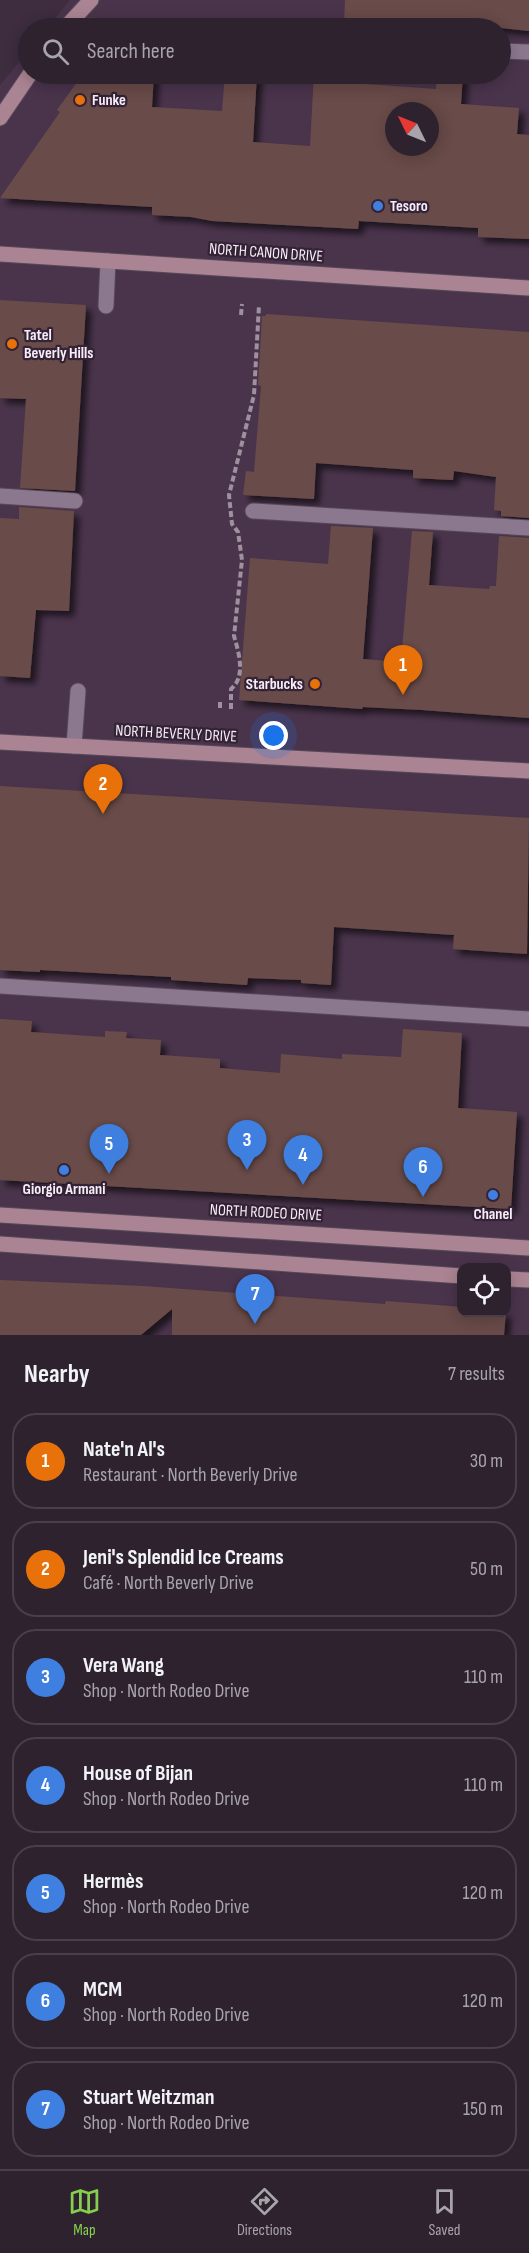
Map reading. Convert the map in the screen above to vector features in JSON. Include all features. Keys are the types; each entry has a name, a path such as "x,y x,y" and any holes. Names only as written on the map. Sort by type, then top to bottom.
{"main road":[{"path":"75,18 91,0"},
{"path":"0,118 23,84"},
{"name":"NORTH CANON DRIVE","path":"0,254 529,288"},
{"name":"NORTH BEVERLY DRIVE","path":"0,742 529,771"},
{"name":"NORTH RODEO DRIVE","path":"0,1215 529,1248"},
{"path":"0,1245 457,1276"},
{"path":"511,1279 529,1280"}],"lane":[{"path":"511,51 529,52"},
{"path":"106,306 108,261"},
{"path":"0,496 75,501"},
{"path":"246,511 529,528"},
{"path":"74,746 78,692"},
{"path":"0,986 529,1019"}],"path":[{"path":"241,315 242,304"},
{"path":"231,709 231,689 237,684 239,675 238,648 234,636 242,560 238,532 232,524 229,495 254,395 259,305"},
{"path":"220,701 220,708"}],"shaded area":[{"path":"70,0 529,0 529,1335 0,1335 0,85 18,63 18,84 511,84 511,18 55,18"}],"building":[{"path":"345,0 529,0 529,31 511,29 511,18 344,18"},
{"path":"76,84 153,84 152,107 222,111 224,84 256,84 253,142 310,146 313,84 365,84 436,89 436,84 462,84 461,104 519,108 517,134 529,135 529,239 478,237 478,228 359,221 358,229 212,221 191,217 152,215 152,207 0,198 60,112 57,110"},
{"path":"0,300 86,305 75,491 20,488 26,399 0,398"},
{"path":"266,314 529,332 529,518 501,516 501,511 494,510 496,477 454,471 453,480 413,478 413,470 316,463 314,499 243,495 246,471 254,472 261,386 258,385 262,316"},
{"path":"19,507 74,511 69,611 36,610 30,678 0,676 0,518 19,519"},
{"path":"331,526 373,528 363,659 401,662 412,531 433,532 429,585 489,589 490,586 496,586 499,536 529,538 529,718 239,700 250,558 328,564"},
{"path":"0,786 529,818 527,954 453,949 454,935 334,927 331,985 301,983 301,980 248,978 247,985 171,980 171,977 0,970"},
{"path":"0,1019 32,1021 31,1032 105,1037 105,1031 127,1032 126,1038 161,1040 160,1055 220,1059 220,1068 280,1073 281,1054 342,1059 342,1054 401,1057 403,1029 462,1033 458,1108 517,1112 511,1209 0,1180"},
{"path":"0,1280 143,1286 385,1304 386,1301 457,1307 457,1317 506,1317 504,1335 172,1335 172,1309 141,1335 0,1335"}],"place":[{"name":"Funke","path":"80,100"},
{"name":"Tesoro","path":"378,206"},
{"name":"Tatel Beverly Hills","path":"12,344"},
{"name":"Starbucks","path":"315,684"},
{"name":"Nate'n Al's","path":"403,695"},
{"name":"Jeni's Splendid Ice Creams","path":"103,814"},
{"name":"Giorgio Armani","path":"64,1170"},
{"name":"Vera Wang","path":"247,1170"},
{"name":"Hermès","path":"109,1174"},
{"name":"House of Bijan","path":"303,1185"},
{"name":"Chanel","path":"493,1195"},
{"name":"MCM","path":"423,1197"},
{"name":"Stuart Weitzman","path":"255,1324"}]}
